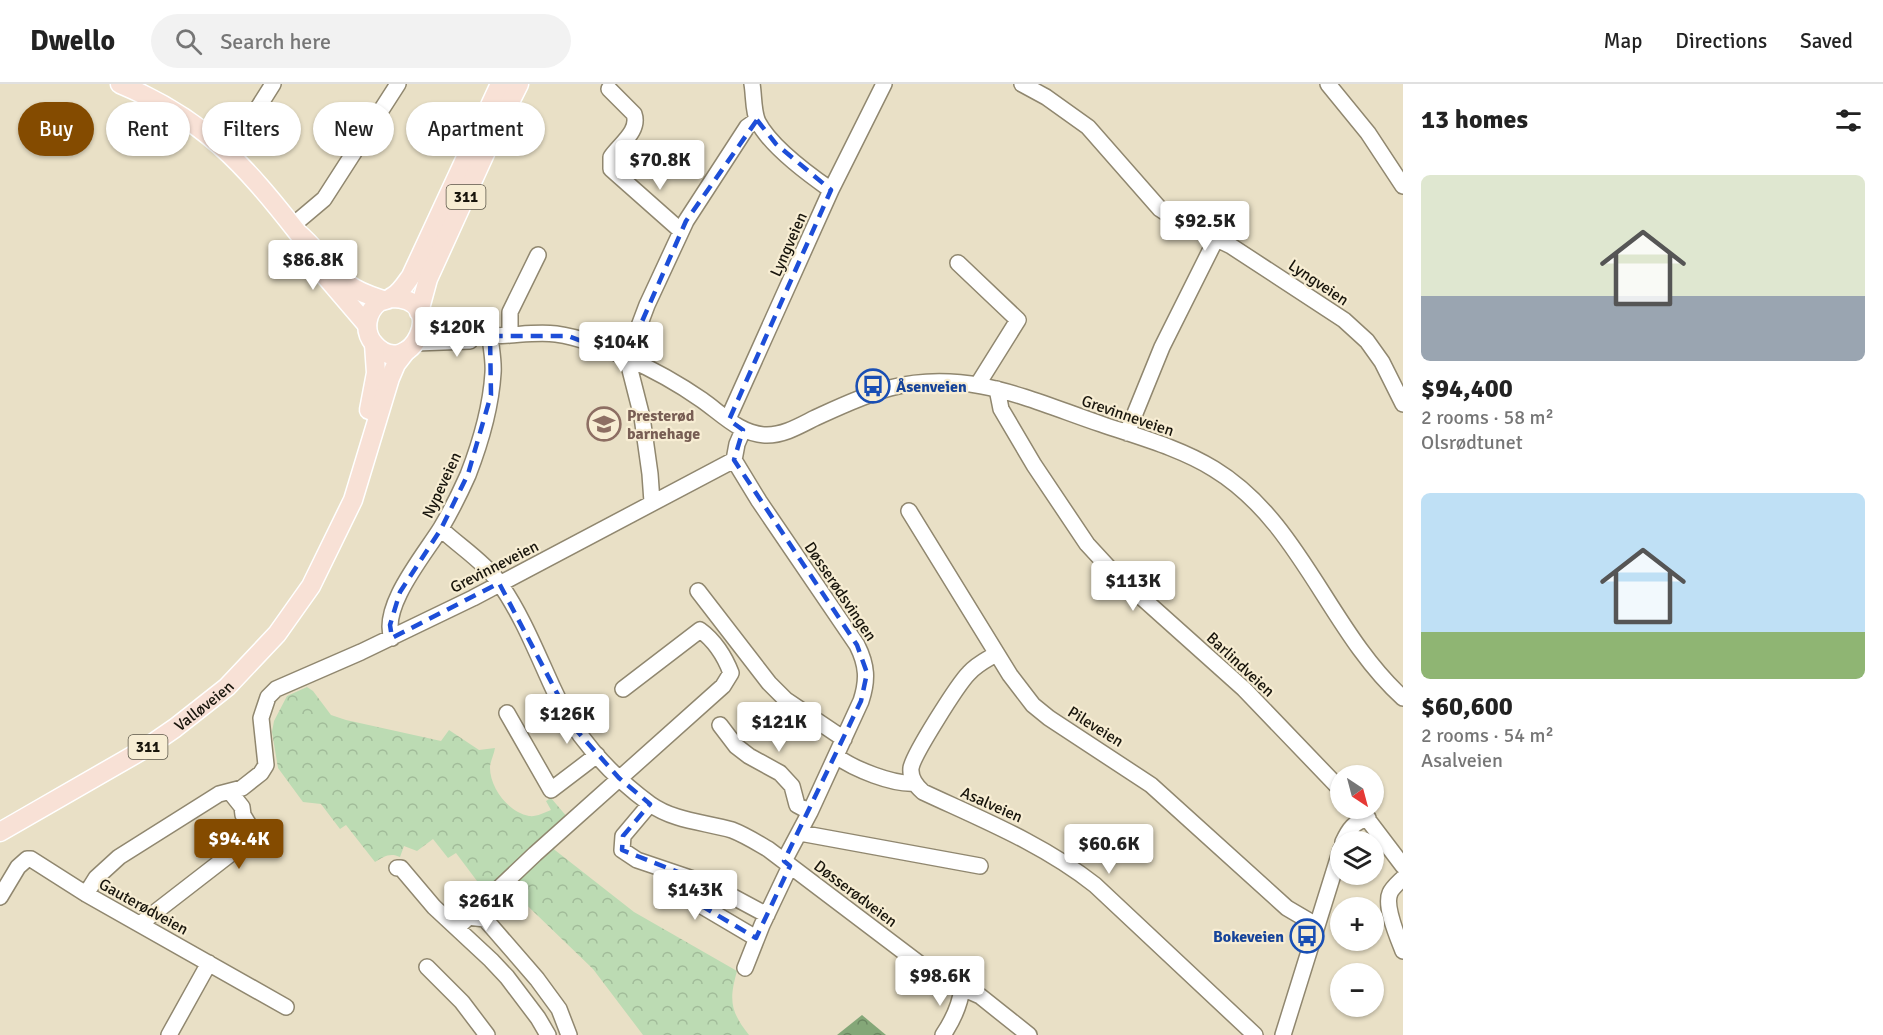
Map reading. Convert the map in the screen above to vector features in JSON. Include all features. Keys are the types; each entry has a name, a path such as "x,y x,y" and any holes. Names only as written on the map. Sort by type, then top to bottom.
{"main road":[{"path":"120,84 169,108 200,128 234,157 295,229 349,285 388,299 405,300 415,307 420,315"},
{"name":"311","path":"374,344 367,325 370,313 411,276 501,84"},
{"name":"311","path":"411,347 422,331 420,315 428,279 519,84"},
{"path":"295,229 326,279 367,325"},
{"path":"374,344 389,352 411,347"},
{"name":"Valløveien","path":"345,515 346,499 375,379 377,367 374,344"},
{"name":"Valløveien","path":"0,832 146,748 185,721 227,687 277,634 301,602 326,559 356,493 390,378 396,364 411,347"}],"street":[{"path":"262,102 273,84"},
{"path":"295,229 324,199 398,84"},
{"path":"752,84 757,120 776,144 831,190"},
{"name":"Lyngveien","path":"728,419 831,190 884,84"},
{"name":"Lyngveien","path":"1022,84 1046,97 1088,127 1160,209 1177,220 1231,246 1344,320 1367,341 1382,362 1403,404"},
{"path":"1328,84 1368,133 1403,186"},
{"path":"609,89 634,114 636,122 632,132 611,158 611,169 681,231"},
{"path":"652,502 642,417 627,358 647,305 681,231 697,202 747,127 757,120"},
{"path":"1127,433 1162,347 1216,239"},
{"path":"510,336 510,312 538,255"},
{"path":"958,263 1018,320 978,384"},
{"path":"420,315 441,328 490,336 552,334 568,336 627,358 664,377 743,430 734,460"},
{"path":"411,347 473,341 490,336"},
{"name":"Nypeveien","path":"392,638 390,625 399,592 441,529 477,450 489,403 494,370 490,336"},
{"name":"Grevinneveien","path":"743,430 766,435 782,434 876,392 911,382 949,381 998,388 1167,447 1212,467 1256,502 1285,538 1362,652 1388,684 1403,698"},
{"name":"Barlindveien","path":"998,388 998,399 1007,418 1034,465 1087,543 1111,570 1244,689 1330,779"},
{"name":"Grevinneveien","path":"230,792 242,788 264,770 266,765 261,718 268,697 276,689 392,638 734,460"},
{"name":"Døsserødsvingen","path":"734,460 865,660 865,688 787,863 745,968"},
{"name":"Pileveien","path":"909,511 996,654 1033,705 1151,785 1287,908 1316,925"},
{"name":"Døsserødveien","path":"441,529 491,573 499,583 527,633 560,703 577,731 619,778 650,804 675,817 744,835 787,863 937,977 980,996 1029,1035"},
{"path":"698,591 769,683 786,700 815,722 844,739"},
{"path":"463,922 723,686 731,673 718,649 700,630 623,689"},
{"path":"836,756 858,768 899,783 915,783 911,768 931,730 967,674 978,664 996,654"},
{"path":"507,713 551,790 597,755"},
{"path":"720,725 736,746 780,773 792,786 797,805 810,812"},
{"name":"Asalveien","path":"915,783 923,792 1020,837 1075,869 1255,1035"},
{"path":"86,894 96,878 119,857 219,795 230,792 242,807 243,815 255,836 140,924"},
{"path":"650,804 623,836 622,850 637,860 700,881 734,896 766,915"},
{"path":"1348,831 1358,819"},
{"path":"1368,819 1403,866"},
{"path":"800,833 980,866"},
{"name":"Gauterødveien","path":"0,897 18,867 27,859 31,859 86,894 286,1007"},
{"path":"397,868 401,868 434,907 463,922 538,1018 548,1035"},
{"path":"1403,878 1390,892 1388,900 1390,914 1403,951"},
{"path":"700,881 690,899 756,938"},
{"path":"1282,1035 1330,882"},
{"path":"463,922 485,919 537,979 559,1009 569,1035"},
{"path":"169,1035 209,963"},
{"path":"427,967 462,1002 487,1035"},
{"path":"943,1035 957,1012 962,988"}],"highlighted area":[{"path":"757,120 776,144 831,190 729,420 743,430 734,460 857,645 867,673 861,701 784,861 790,866 756,938 690,899 698,880 622,850 623,836 650,804 619,778 577,731 499,583 392,638 390,625 400,592 441,529 468,474 491,395 490,336 568,336 626,358 686,221"}],"green space":[{"path":"307,687 313,691 331,715 346,720 441,741 449,730 479,750 495,748 490,766 491,774 496,790 507,804 521,814 534,816 551,810 546,801 551,798 568,818 486,893 456,853 448,858 433,839 417,851 404,846 400,857 390,855 375,862 346,825 340,829 321,804 303,802 278,768 272,732 274,721 287,696"},
{"path":"551,847 634,912 737,971 732,998 733,1005 738,1019 749,1035 643,1035 593,969 508,887"},
{"path":"862,1015 886,1035 837,1035"}],"place":[{"name":"Åsenveien","path":"873,386"},
{"name":"Presterød barnehage","path":"604,424"},
{"name":"Bokeveien","path":"1307,936"}]}
